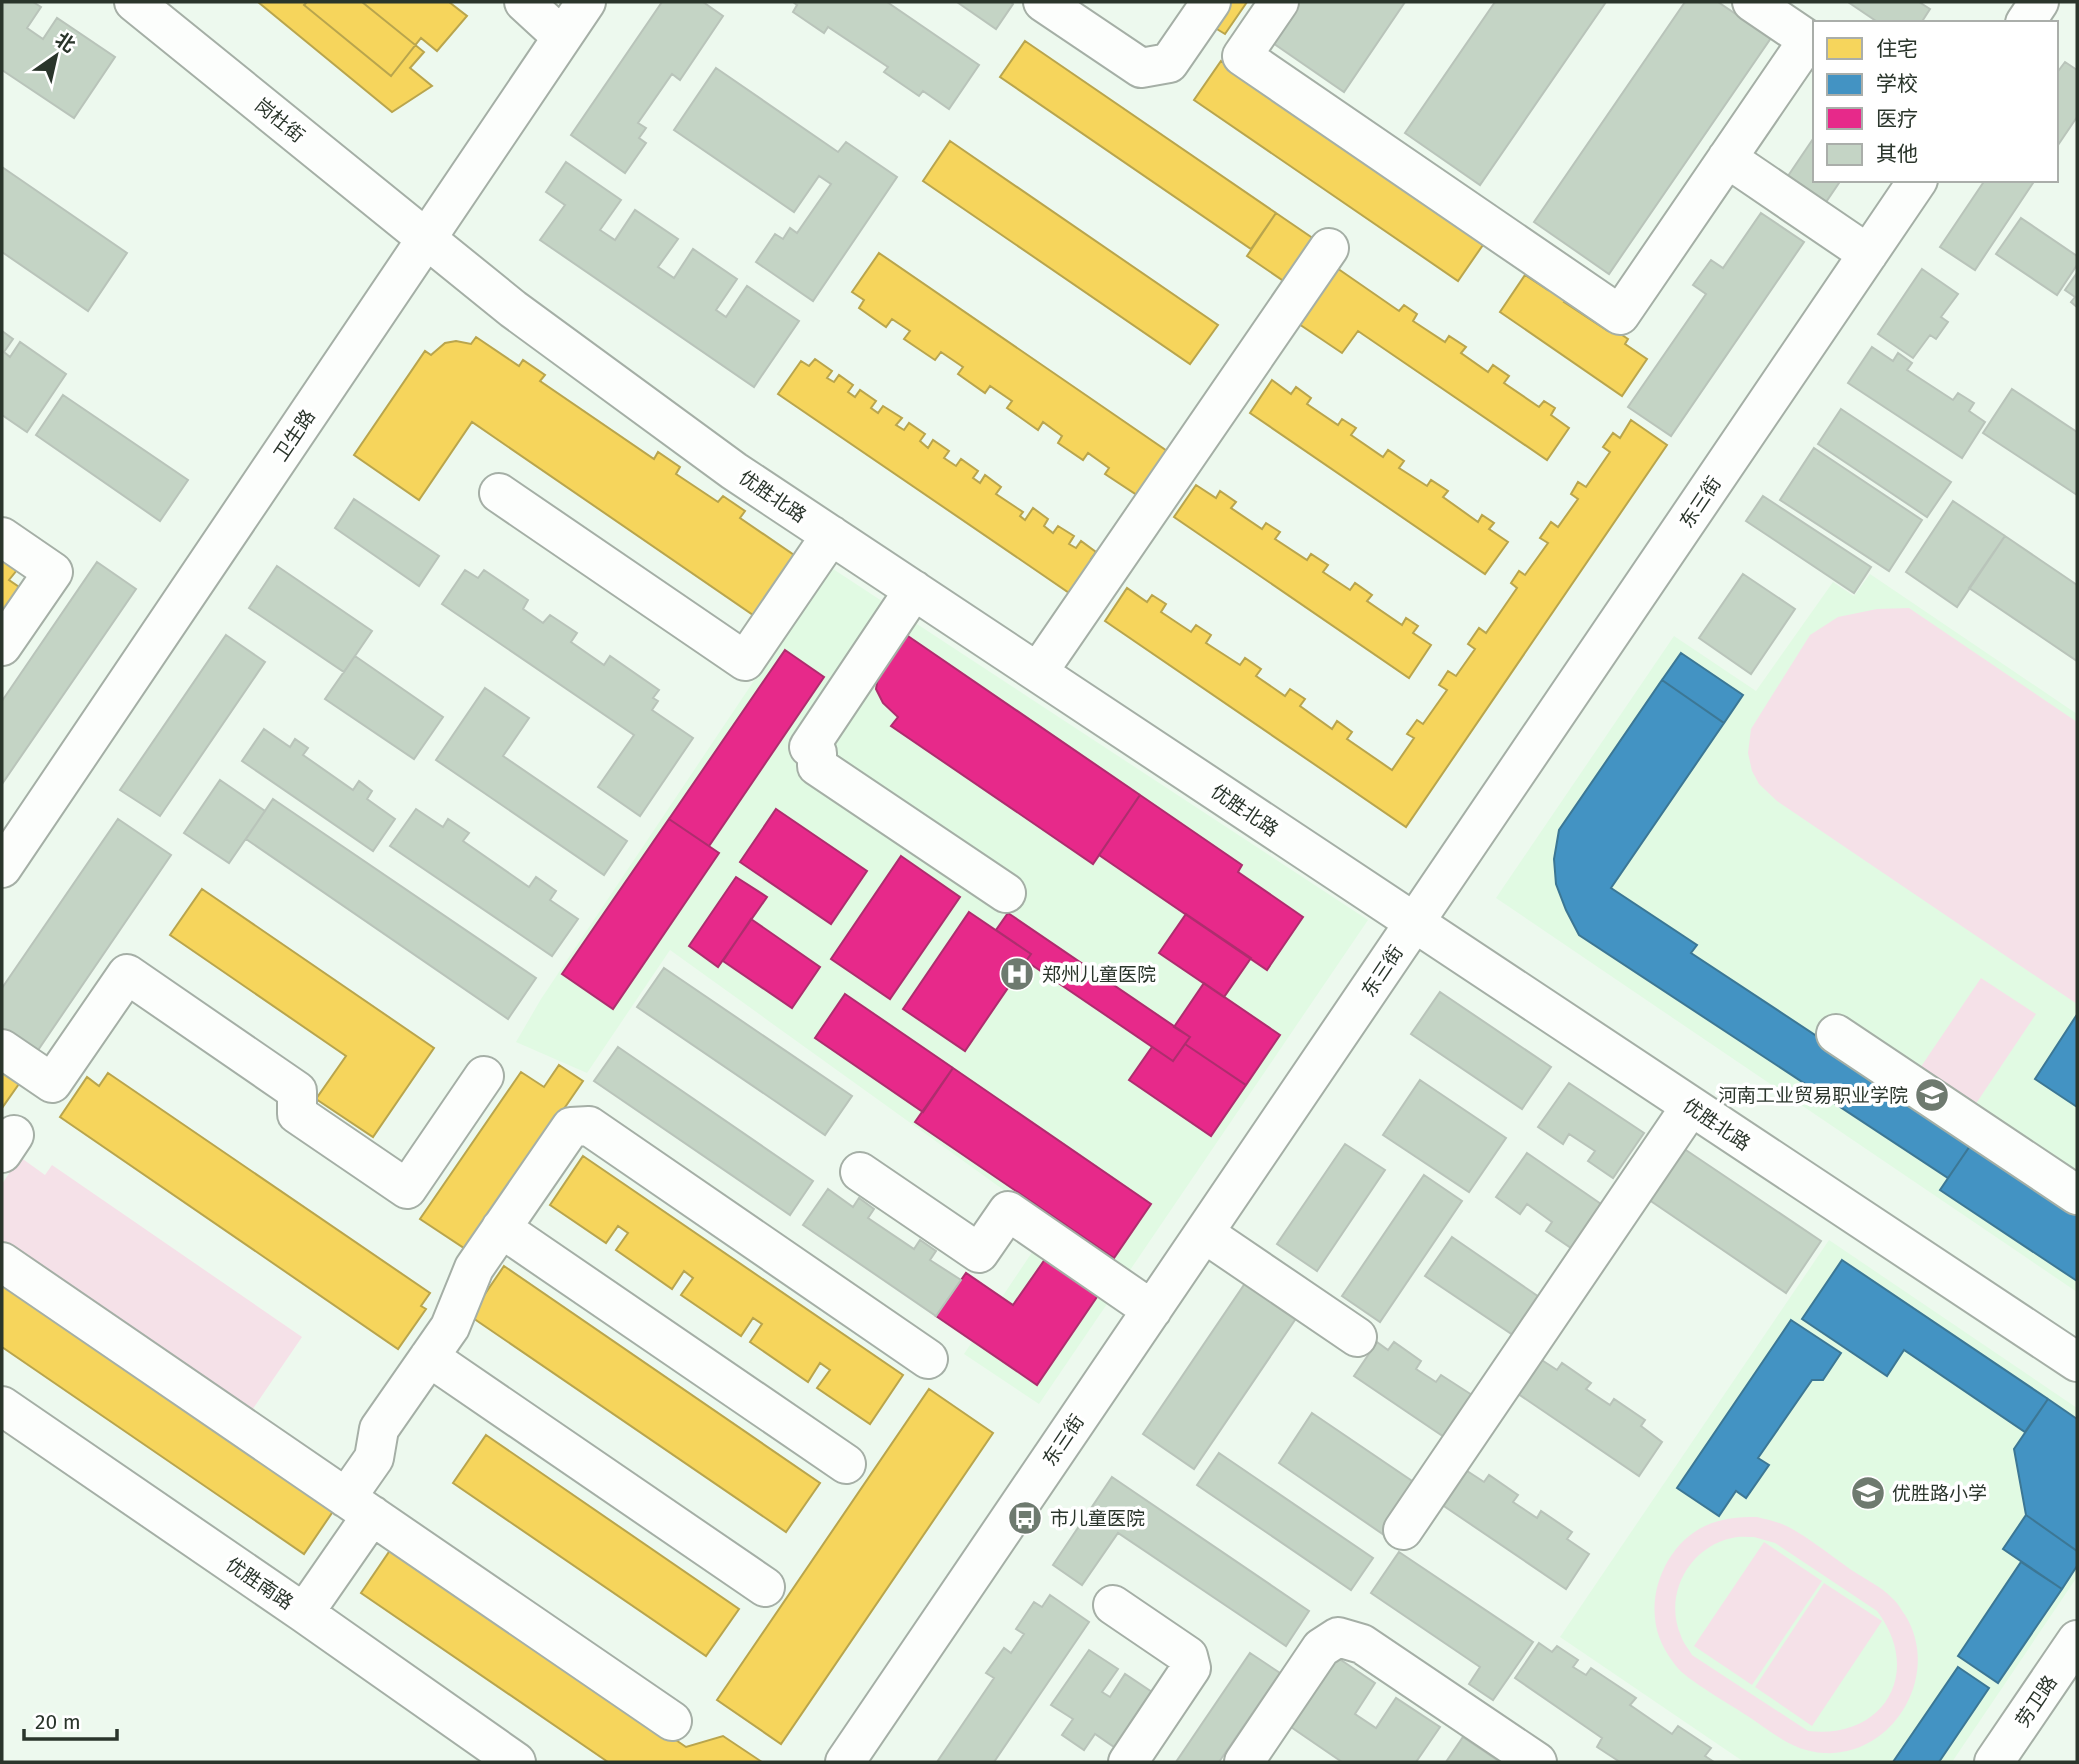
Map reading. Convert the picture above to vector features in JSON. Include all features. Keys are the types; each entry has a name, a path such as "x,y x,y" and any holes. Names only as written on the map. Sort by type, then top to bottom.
{"street":[{"name":"岗杜街","path":"134,2 426,239"},
{"path":"524,2 562,37"},
{"name":"卫生路","path":"2,868 586,2"},
{"path":"1043,2 1141,68 1169,63 1211,2"},
{"path":"1279,2 1241,56 1619,315 1808,40 1752,2"},
{"path":"2026,21 2039,2"},
{"path":"1727,158 1868,254"},
{"name":"东三街","path":"845,1762 1917,182"},
{"name":"优胜北路","path":"426,239 535,325 734,471 2077,1362"},
{"path":"1038,672 1329,248"},
{"path":"499,493 746,661 831,536"},
{"path":"2,537 53,572 2,646"},
{"path":"914,590 809,747 817,752 817,766 1006,893"},
{"path":"2,1049 52,1083 127,974 297,1091 297,1114 407,1189 484,1076"},
{"path":"1836,1034 2077,1195"},
{"path":"1403,1530 1691,1106"},
{"path":"304,1613 359,1506 374,1458 379,1429 450,1327 474,1268 571,1127 589,1126 928,1359"},
{"path":"860,1172 979,1253 1008,1211 1152,1310"},
{"path":"501,1228 846,1464"},
{"path":"1204,1233 1357,1337"},
{"path":"2,1262 672,1721"},
{"path":"429,1357 765,1587"},
{"name":"优胜南路","path":"2,1406 516,1762"},
{"path":"1114,1605 1188,1656 1191,1668 1128,1762"},
{"path":"1255,1758 1321,1648 1338,1637 1362,1644 1537,1762"},
{"name":"劳卫路","path":"1994,1762 2077,1640"}],"shaded area":[{"name":"郑州儿童医院","path":"830,567 1368,920 1039,1404 964,1354 1051,1224 670,950 587,1073 516,1042 541,999"},
{"name":"河南工业贸易职业学院","path":"1870,574 2077,714 2077,1292 1496,898 1674,636 1756,691 1833,582 1854,596"},
{"path":"1909,608 2077,722 2077,1004 1777,801 1759,784 1752,771 1748,753 1751,729 1810,635 1838,617 1877,609"},
{"path":"1981,978 2036,1014 1971,1111 1916,1074"},
{"path":"20,1157 45,1175 52,1165 302,1337 250,1413 2,1242 2,1184"},
{"name":"优胜路小学","path":"1829,1240 2077,1408 2077,1577 1952,1762 1744,1762 1560,1637"},
{"path":"1757,1517 1779,1523 1799,1533 1883,1590 1905,1615 1915,1638 1918,1662 1914,1686 1905,1708 1890,1727 1871,1741 1849,1751 1813,1752 1775,1735 1681,1671 1665,1649 1657,1631 1656,1591 1666,1564 1674,1552 1693,1533 1705,1526 1724,1520","holes":["1754,1537 1775,1543 1877,1611 1891,1634 1897,1657 1896,1679 1888,1698 1875,1713 1857,1725 1834,1731 1808,1731 1692,1655 1682,1639 1675,1605 1678,1589 1692,1562 1703,1551 1732,1538"]},
{"path":"1764,1542 1822,1581 1752,1685 1694,1646"},
{"path":"1824,1583 1882,1621 1812,1726 1755,1687"}],"building: 住宅":[{"path":"258,2 362,2 424,52 410,68 432,86 392,112"},
{"path":"307,2 449,2 467,16 437,51 421,38 391,76 304,5"},
{"path":"1221,2 1247,2 1225,34 1207,23"},
{"path":"1025,41 1276,213 1251,249 1000,77"},
{"path":"1221,61 1485,242 1458,281 1194,100"},
{"path":"950,141 1218,325 1190,364 923,181"},
{"path":"1276,213 1314,239 1285,282 1247,256"},
{"path":"879,253 1170,453 1140,497 1105,474 1109,468 1088,453 1083,460 1058,443 1062,436 1043,422 1038,430 1007,408 1012,401 990,386 985,393 958,374 963,367 941,352 935,360 904,339 910,331 892,319 886,327 859,308 864,300 852,292"},
{"path":"1334,266 1399,311 1404,305 1417,314 1413,321 1445,342 1449,336 1466,347 1461,353 1488,372 1493,365 1509,376 1504,383 1539,407 1544,401 1555,408 1551,415 1569,428 1547,460 1358,331 1342,353 1296,322"},
{"path":"1525,275 1548,290 1550,286 1567,298 1564,302 1608,331 1610,327 1628,339 1625,344 1647,359 1622,396 1500,312"},
{"path":"476,337 519,366 523,360 545,375 540,381 654,459 658,452 680,467 676,474 718,502 723,496 745,511 740,518 797,557 756,617 472,422 419,500 354,455 425,351 431,355 445,343 456,341 471,344"},
{"path":"815,359 832,371 827,378 834,382 839,375 853,385 848,392 855,397 860,390 876,401 871,408 878,413 883,406 902,418 896,425 904,430 909,423 925,434 920,441 928,448 933,440 949,451 944,458 956,466 961,459 978,471 973,478 980,483 985,475 1001,487 996,494 1023,512 1020,516 1025,520 1033,508 1048,519 1044,526 1053,533 1058,526 1074,536 1069,544 1076,548 1081,541 1096,552 1091,559 1101,565 1078,599 778,394 801,361 809,366"},
{"path":"1272,380 1291,394 1296,387 1311,398 1307,404 1338,425 1342,419 1356,428 1351,435 1383,457 1388,450 1404,461 1399,468 1427,486 1431,480 1448,491 1443,497 1478,522 1482,515 1494,523 1489,529 1508,542 1485,574 1250,413"},
{"path":"1631,420 1667,445 1406,827 1105,621 1127,588 1147,602 1152,595 1166,604 1161,612 1191,632 1196,625 1211,635 1206,643 1240,665 1245,658 1261,669 1256,676 1285,696 1290,689 1305,699 1300,706 1332,729 1337,721 1352,732 1347,739 1392,770 1414,738 1407,734 1417,720 1423,724 1447,690 1439,685 1448,671 1456,676 1475,649 1468,644 1479,628 1486,633 1517,588 1511,583 1519,571 1525,575 1548,543 1540,538 1551,522 1558,527 1578,499 1571,494 1578,482 1586,487 1610,452 1603,447 1613,433 1620,438"},
{"path":"1196,485 1216,498 1220,491 1236,502 1231,508 1262,529 1266,523 1280,532 1275,539 1307,560 1311,554 1328,565 1323,572 1350,590 1355,583 1372,595 1367,601 1402,625 1406,618 1418,626 1413,633 1431,645 1409,678 1174,517"},
{"path":"2,560 17,570 9,580 25,591 2,625"},
{"path":"202,889 434,1048 373,1137 316,1099 346,1056 170,935"},
{"path":"559,1065 583,1081 467,1250 420,1219 521,1072 544,1087"},
{"path":"2,1068 21,1081 2,1108"},
{"path":"108,1073 430,1293 421,1306 426,1309 398,1349 60,1117 87,1077 99,1086"},
{"path":"583,1156 903,1375 870,1424 817,1388 830,1370 820,1363 808,1382 750,1342 762,1324 753,1318 741,1336 681,1295 693,1278 684,1271 672,1289 616,1250 628,1233 618,1226 606,1243 550,1205"},
{"path":"504,1266 820,1483 786,1532 470,1316"},
{"path":"2,1278 336,1507 304,1554 2,1347"},
{"path":"929,1389 993,1433 781,1744 717,1700"},
{"path":"486,1435 739,1609 706,1656 453,1483"},
{"path":"393,1546 686,1747 723,1736 762,1762 608,1762 361,1593"}],"building: 学校":[{"path":"1681,653 1743,695 1724,723 1662,680"},
{"path":"1662,680 1724,723 1611,888 1697,945 1691,953 1974,1140 1948,1178 1579,935 1556,884 1554,859 1559,830"},
{"path":"2077,1017 2077,1107 2035,1079"},
{"path":"1974,1140 2077,1208 2077,1281 1940,1190"},
{"path":"1842,1260 2048,1399 2025,1432 1904,1350 1887,1376 1802,1319"},
{"path":"1791,1320 1841,1353 1823,1380 1812,1380 1758,1458 1769,1465 1746,1498 1736,1491 1719,1516 1677,1488"},
{"path":"2048,1399 2077,1419 2077,1551 2026,1515 2014,1449"},
{"path":"2026,1515 2077,1551 2077,1566 2062,1589 2003,1549"},
{"path":"2021,1562 2062,1589 1998,1683 1958,1656"},
{"path":"1958,1667 1989,1688 1939,1762 1893,1762"}],"building: 医疗":[{"path":"905,634 1140,795 1093,864 891,726 898,717 883,703 876,689 879,671"},
{"path":"785,650 824,677 709,846 669,819"},
{"path":"1140,795 1242,865 1238,872 1303,917 1267,970 1099,855"},
{"path":"776,809 867,871 831,924 740,862"},
{"path":"669,819 719,853 613,1009 562,974"},
{"path":"901,856 960,897 890,999 831,959"},
{"path":"736,877 767,897 718,967 689,946"},
{"path":"969,912 1031,954 965,1051 903,1009"},
{"path":"1008,913 1190,1037 1173,1061 1026,961 1031,954 996,930"},
{"path":"1186,914 1251,958 1224,997 1159,953"},
{"path":"751,919 820,967 792,1008 723,961"},
{"path":"1204,983 1280,1035 1246,1085 1185,1044 1190,1037 1174,1027"},
{"path":"845,994 953,1068 923,1112 815,1038"},
{"path":"1185,1044 1246,1085 1211,1136 1129,1080 1152,1047 1173,1061"},
{"path":"953,1068 1151,1204 1114,1258 915,1122"},
{"path":"1048,1255 1101,1291 1037,1385 936,1316 966,1273 1013,1305"}],"building: 其他":[{"path":"2,2 33,2 41,7 27,28 43,39 57,18 115,57 74,118 2,70"},
{"path":"662,2 703,2 723,16 680,80 672,74 638,123 646,128 639,138 646,143 625,173 571,135"},
{"path":"793,2 887,2 979,65 949,109 923,91 919,96 884,72 888,67 828,27 824,33 793,12 797,5"},
{"path":"957,2 1011,2 1013,4 996,29"},
{"path":"1297,2 1405,2 1344,92 1270,41"},
{"path":"1495,2 1606,2 1480,185 1405,133"},
{"path":"1685,2 1718,2 1771,38 1609,274 1534,222"},
{"path":"1848,2 1919,2 1930,9 1922,21 1876,21"},
{"path":"2065,62 2077,70 2077,117 2058,145 2058,71"},
{"path":"716,68 838,152 846,142 897,177 813,301 756,262 775,234 783,239 790,228 797,233 831,184 819,176 794,212 674,130"},
{"path":"1813,139 1813,182 1840,182 1826,202 1788,176"},
{"path":"566,162 621,200 600,230 615,240 635,210 678,239 658,267 674,278 693,249 737,279 716,310 726,317 747,286 799,321 754,387 540,240 565,205 546,192"},
{"path":"2,167 127,253 88,311 2,252"},
{"path":"1984,182 2034,182 1975,270 1940,247"},
{"path":"1761,213 1804,242 1671,436 1628,407 1706,294 1693,285 1711,260 1723,268"},
{"path":"2021,218 2077,256 2077,265 2057,295 1996,254"},
{"path":"1922,269 1958,294 1941,317 1948,322 1936,339 1930,335 1913,358 1878,334"},
{"path":"2077,273 2077,307 2071,302 2075,297 2065,290"},
{"path":"2,331 13,339 4,352 10,357 20,342 66,374 27,432 2,415"},
{"path":"1872,347 1893,361 1898,353 1912,363 1907,370 1953,400 1958,393 1974,403 1969,411 1985,422 1962,458 1848,383"},
{"path":"2012,389 2077,432 2077,495 1983,433"},
{"path":"63,395 188,480 160,521 36,435"},
{"path":"1841,409 1951,482 1927,517 1818,444"},
{"path":"1814,448 1922,520 1889,571 1780,500"},
{"path":"1763,496 1871,567 1854,593 1746,521"},
{"path":"354,499 439,556 419,586 335,528"},
{"path":"1953,501 2005,536 1957,607 1906,572"},
{"path":"2005,536 2077,585 2077,661 1969,588"},
{"path":"97,562 136,589 2,784 2,701"},
{"path":"277,566 372,631 344,672 249,608"},
{"path":"465,570 478,578 484,570 528,600 523,609 543,623 550,615 577,633 571,642 604,665 610,656 659,690 653,698 658,701 652,710 693,738 640,816 598,787 634,735 442,604"},
{"path":"1743,574 1795,609 1751,674 1699,638"},
{"path":"226,635 265,662 160,816 120,790"},
{"path":"355,656 443,717 414,759 325,699"},
{"path":"485,688 529,718 503,756 627,841 604,875 436,760"},
{"path":"264,729 290,747 295,739 308,748 303,755 353,790 359,781 372,791 367,799 395,819 373,851 242,761"},
{"path":"220,780 265,811 229,863 184,833"},
{"path":"273,799 536,978 508,1019 246,839"},
{"path":"416,809 443,827 448,819 469,833 463,841 529,887 536,877 556,891 550,900 578,919 552,956 390,846"},
{"path":"118,819 171,855 34,1056 2,1033 2,988"},
{"path":"664,968 852,1096 825,1135 637,1007"},
{"path":"1440,992 1551,1067 1522,1109 1411,1034"},
{"path":"618,1047 813,1181 790,1215 594,1081"},
{"path":"1420,1080 1506,1138 1469,1192 1383,1135"},
{"path":"1569,1083 1644,1133 1613,1178 1588,1161 1595,1151 1569,1134 1563,1144 1538,1127"},
{"path":"1674,1142 1821,1241 1786,1293 1639,1193"},
{"path":"1345,1144 1385,1170 1317,1271 1277,1244"},
{"path":"1527,1153 1601,1204 1571,1248 1546,1231 1552,1222 1527,1204 1520,1214 1496,1197"},
{"path":"1424,1175 1462,1201 1380,1322 1342,1296"},
{"path":"828,1189 853,1207 859,1198 874,1209 868,1218 914,1249 920,1240 936,1251 930,1260 961,1280 936,1316 803,1225"},
{"path":"1452,1237 1542,1299 1516,1337 1425,1276"},
{"path":"1248,1279 1299,1314 1194,1469 1143,1434"},
{"path":"1377,1342 1388,1350 1394,1342 1421,1361 1416,1369 1436,1382 1441,1375 1472,1395 1450,1441 1354,1376"},
{"path":"1531,1353 1557,1370 1562,1363 1591,1383 1586,1389 1610,1405 1614,1399 1645,1420 1641,1426 1662,1442 1639,1476 1508,1387"},
{"path":"1312,1413 1421,1487 1387,1537 1279,1463"},
{"path":"1219,1453 1373,1558 1351,1590 1197,1485"},
{"path":"1458,1465 1484,1482 1489,1475 1518,1495 1513,1502 1537,1518 1541,1511 1572,1532 1567,1539 1589,1554 1566,1589 1435,1500"},
{"path":"1112,1477 1309,1611 1286,1646 1118,1533 1082,1585 1053,1565"},
{"path":"1399,1552 1533,1642 1493,1700 1469,1684 1480,1667 1371,1593"},
{"path":"1050,1595 1089,1622 994,1762 937,1762 994,1678 986,1673 1004,1648 1011,1653 1024,1634 1016,1629 1034,1602 1042,1607"},
{"path":"1539,1643 1552,1652 1557,1646 1578,1660 1573,1667 1586,1675 1591,1668 1636,1698 1630,1705 1672,1734 1678,1726 1711,1748 1705,1756 1714,1762 1620,1762 1597,1747 1602,1738 1515,1678"},
{"path":"1089,1650 1118,1669 1102,1692 1110,1697 1125,1674 1155,1694 1117,1749 1095,1734 1084,1750 1062,1735 1073,1719 1051,1705"},
{"path":"1250,1653 1280,1673 1219,1762 1176,1762"},
{"path":"1335,1656 1375,1683 1355,1714 1376,1728 1396,1698 1440,1727 1416,1762 1342,1762 1288,1725"},
{"path":"1463,1737 1500,1762 1446,1762"}],"place":[{"name":"郑州儿童医院","path":"1017,974"},
{"name":"河南工业贸易职业学院","path":"1932,1095"},
{"name":"优胜路小学","path":"1868,1493"},
{"name":"市儿童医院","path":"1025,1518"}]}
